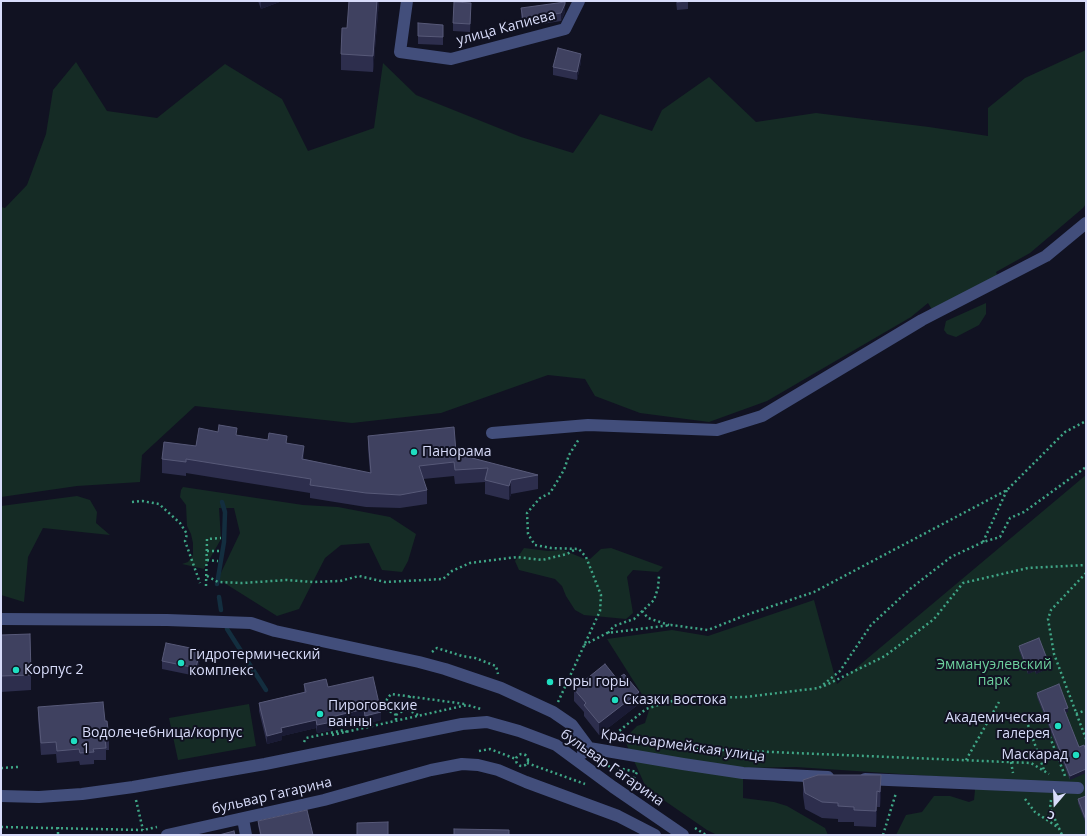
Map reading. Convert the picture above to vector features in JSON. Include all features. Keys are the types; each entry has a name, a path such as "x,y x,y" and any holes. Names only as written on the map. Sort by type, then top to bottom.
{"street":[{"name":"улица Капиева","path":"407,1 400,52 451,59 565,29 579,1"},
{"path":"492,433 588,425 717,430 762,416 922,320 1046,256 1086,223"},
{"path":"1,619 167,620 251,624 275,631 432,666 501,688 553,712 572,725 589,748"},
{"name":"бульвар Гагарина","path":"1,796 39,797 82,794 133,787 265,764 462,724 487,722 519,731 556,745 612,787 683,835"},
{"name":"Красноармейская улица","path":"578,760 586,749 589,748 743,773 838,778"},
{"name":"бульвар Гагарина","path":"167,835 324,800 431,770 462,764 478,765 498,770 618,816 655,835"},
{"path":"854,779 1078,788"},
{"path":"243,818 246,835"}],"path":[{"path":"607,633 671,626 708,630 746,615 814,592 1007,490 1065,432 1086,422"},
{"path":"565,687 600,610 601,595 586,557 579,549 551,548 535,545 528,534 527,513 540,498 550,493 564,470 568,455 588,425"},
{"path":"819,688 840,671 871,625 910,589 951,558 982,542 1000,538 1010,518 1024,512 1086,467"},
{"path":"982,542 1007,490"},
{"path":"132,502 142,501 159,504 180,523 187,534 185,541 200,583"},
{"path":"206,586 207,539 221,538"},
{"path":"207,576 218,582 242,583 287,580 340,582 359,576 385,582 443,579 452,571 470,564 517,557 542,560 567,554 576,549"},
{"path":"207,551 219,551"},
{"path":"207,560 218,561"},
{"path":"619,731 646,709 684,698 746,697 819,688 885,656 934,619 964,583 1028,568 1086,565"},
{"path":"1086,573 1051,610 1048,619 1054,654 1086,739"},
{"path":"584,645 607,633 614,626 634,619 654,600 658,588 659,576"},
{"path":"642,611 648,618 671,626"},
{"path":"396,715 386,709 387,699 391,694 468,705"},
{"path":"396,715 406,709 410,696"},
{"path":"966,760 999,702"},
{"path":"406,709 418,716"},
{"path":"1076,714 1086,710"},
{"path":"396,715 396,720"},
{"path":"1028,725 1044,770"},
{"path":"304,742 306,738 344,730 347,732"},
{"path":"1048,732 1066,776"},
{"path":"675,748 1031,763 1052,776"},
{"path":"476,752 490,749 516,759 516,762 520,766 527,763 578,781"},
{"path":"516,759 520,755 523,755 527,758 527,763"},
{"path":"607,766 637,772 628,788"},
{"path":"1,768 18,767"},
{"path":"883,835 900,781"},
{"path":"1021,785 1020,794 1035,812 1059,828"},
{"path":"135,795 143,830"},
{"path":"1050,808 1062,835"},
{"path":"1,827 58,827 143,830 159,826"},
{"path":"58,827 58,835"}],"green space":[{"path":"1086,50 1086,204 1083,208 1030,253 996,272 998,277 941,308 931,308 928,303 911,317 767,401 709,422 640,413 595,396 585,379 548,375 441,413 352,423 195,406 142,455 140,482 77,486 1,497 1,207 5,208 27,185 46,134 53,90 76,62 107,111 157,118 225,64 282,99 308,151 374,128 383,63 416,95 521,137 573,153 600,114 652,131 662,110 709,77 756,122 816,113 988,136 988,108 1025,78"},
{"path":"986,303 986,314 979,325 956,337 947,334 944,330 946,321"},
{"name":"Эммануэлевский парк","path":"1086,475 1086,835 896,835 906,815 922,812 934,796 950,796 969,802 974,800 975,790 970,782 960,778 796,767 743,768 743,798 774,802 787,806 825,828 828,835 717,835 707,830 652,792 644,783 625,741 627,736 637,726 645,723 650,707 607,639 672,630 708,636 814,600 837,684"},
{"path":"183,487 303,505 338,507 390,517 416,534 408,561 402,572 382,570 369,543 341,545 325,558 299,609 277,616 218,579 240,533 234,508 219,508 221,539 204,569 182,564 188,562 193,555 193,543 187,526 186,505 180,497"},
{"path":"77,496 90,500 97,512 96,523 110,535 43,528 28,557 24,602 1,595 1,506"},
{"path":"524,548 548,551 563,550 585,559 590,559 601,549 611,548 663,567 658,572 633,570 627,577 633,613 626,619 584,615 575,610 566,596 562,586 555,579 519,570 515,561"},
{"path":"249,704 256,746 178,760 169,718"}],"building":[{"path":"349,1 377,1 373,56 341,54 342,28 347,28"},
{"path":"454,2 471,3 470,24 453,23"},
{"path":"565,2 561,13 523,19 521,8"},
{"path":"418,23 443,25 443,37 418,36"},
{"path":"558,48 581,54 577,72 553,67"},
{"path":"219,425 237,428 236,435 268,440 269,433 287,436 286,443 304,446 302,459 371,473 368,436 454,427 456,452 472,451 472,458 538,475 511,480 509,486 485,480 488,468 455,470 454,462 419,466 427,490 400,495 366,493 310,485 311,479 186,459 186,462 162,459 164,442 196,446 199,428 218,432"},
{"name":"Корпус 2","path":"30,634 31,675 1,676 1,635"},
{"path":"1039,638 1049,664 1036,670 1035,667 1028,670 1019,646"},
{"path":"166,643 200,650 196,668 162,661"},
{"path":"605,664 617,679 624,674 639,692 599,723 584,705 586,703 574,689"},
{"name":"Пироговские ванны","path":"373,677 381,712 365,716 364,709 331,717 332,722 317,725 316,720 281,728 282,732 267,736 259,703 306,692 304,684 326,679 328,687"},
{"path":"1059,684 1068,708 1064,709 1079,747 1084,745 1086,751 1086,769 1070,776 1037,693"},
{"name":"Водолечебница/корпус 1","path":"103,702 109,738 105,738 106,748 93,749 94,752 80,753 79,749 57,751 56,742 41,743 38,707"},
{"path":"818,775 881,775 880,792 877,791 876,811 854,810 854,807 838,806 838,803 822,802 805,793 803,780"},
{"path":"1086,796 1086,820 1078,799"},
{"path":"307,810 313,835 261,835 258,821"},
{"path":"388,822 388,835 357,835 357,823"},
{"path":"454,829 509,830 509,835 454,835"},
{"path":"234,831 235,835 219,835"}],"waterway":[{"path":"217,584 224,542 225,512 222,502"},
{"path":"219,597 221,610"},
{"path":"227,629 266,690"}],"place":[{"name":"Панорама","path":"414,452"},
{"name":"Гидротермический комплекс","path":"181,663"},
{"name":"Корпус 2","path":"16,670"},
{"name":"горы горы","path":"550,682"},
{"name":"Сказки востока","path":"615,700"},
{"name":"Пироговские ванны","path":"320,714"},
{"name":"Академическая галерея","path":"1058,726"},
{"name":"Водолечебница/корпус 1","path":"74,741"},
{"name":"Маскарад","path":"1076,755"}]}
